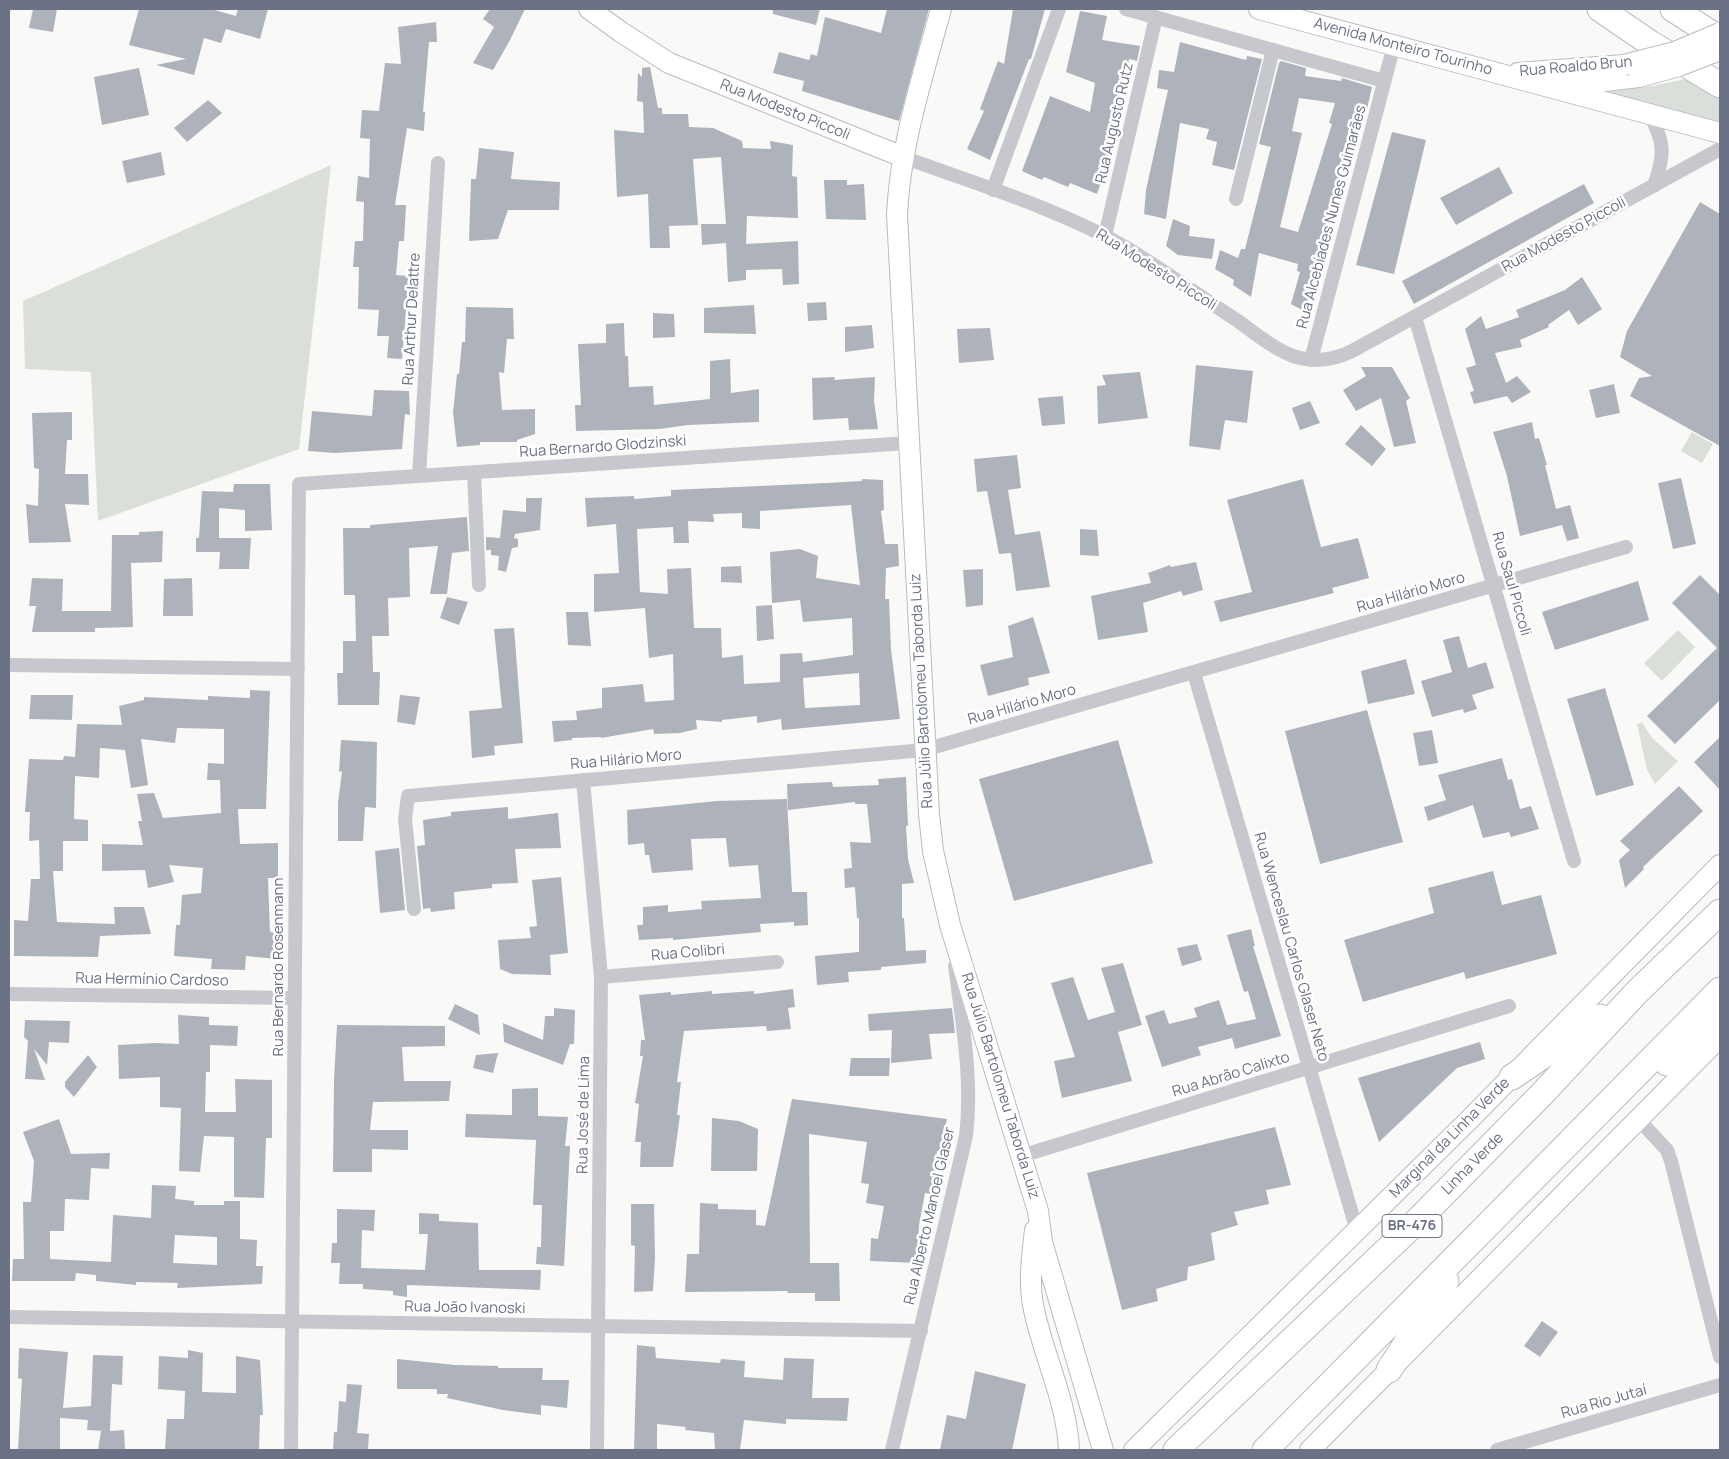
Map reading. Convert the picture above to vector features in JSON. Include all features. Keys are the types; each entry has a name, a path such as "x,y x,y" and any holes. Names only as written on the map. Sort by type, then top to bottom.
{"highway":[{"path":"1600,9 1650,43 1720,85"},
{"path":"1673,9 1720,39"},
{"name":"Linha Verde","path":"1176,1450 1411,1227 1542,1094 1637,992 1720,912"},
{"path":"1265,1450 1473,1238 1589,1125 1720,990"},
{"path":"1512,1077 1637,992"},
{"path":"1589,1125 1720,1021"},
{"path":"1389,1370 1473,1238"}],"main road":[{"name":"Rua Modesto Piccoli","path":"589,9 645,49 676,66 903,157"},
{"name":"Rua Júlio Bartolomeu Taborda Luiz","path":"941,9 903,157 898,185 897,215 924,750 933,850 950,925 1038,1211 1042,1242 1066,1303 1115,1450"},
{"name":"Avenida Monteiro Tourinho","path":"1259,9 1720,133"},
{"name":"Rua Roaldo Brun","path":"1631,71 1720,33"},
{"name":"Rua Roaldo Brun","path":"1501,74 1631,71 1680,66 1720,50"},
{"name":"Marginal da Linha Verde","path":"1134,1450 1512,1077 1720,866"},
{"path":"1310,1450 1720,1037"},
{"path":"1038,1211 1030,1288 1034,1310 1066,1421 1068,1450"},
{"name":"Rua Júlio Bartolomeu Taborda Luiz","path":"1066,1303 1102,1450"}],"street":[{"path":"994,190 1059,9"},
{"path":"1126,9 1384,81"},
{"name":"Rua Augusto Rutz","path":"1105,236 1156,17"},
{"name":"Rua Alcebíades Nunes Guimarães","path":"1311,360 1394,45"},
{"path":"1236,199 1274,50"},
{"path":"1648,113 1660,135 1663,148 1661,165 1654,186"},
{"name":"Rua Modesto Piccoli","path":"903,157 994,190 1105,236 1154,265 1275,347 1286,353 1311,360 1332,359 1343,356 1720,149"},
{"name":"Rua Arthur Delattre","path":"419,476 438,163"},
{"name":"Rua Saul Piccoli","path":"1415,317 1574,861"},
{"name":"Rua Bernardo Glodzinski","path":"299,484 908,443"},
{"path":"474,472 479,585"},
{"name":"Rua Bernardo Rosenmann","path":"291,1450 299,484"},
{"name":"Rua Hilário Moro","path":"414,910 405,819 408,796 924,750 1626,547"},
{"path":"9,665 298,669"},
{"name":"Rua Wenceslau Carlos Glaser Neto","path":"1194,673 1357,1231"},
{"name":"Rua José de Lima","path":"583,780 601,977 597,1450"},
{"name":"Rua Alberto Manoel Glaser","path":"892,1450 961,1162 969,1114 967,1062 950,925"},
{"name":"Rua Colibri","path":"601,977 777,962"},
{"name":"Rua Hermínio Cardoso","path":"9,994 295,998"},
{"name":"Rua Abrão Calixto","path":"1021,1156 1509,1006"},
{"path":"1638,1119 1667,1150 1671,1160 1720,1357"},
{"name":"Rua João Ivanoski","path":"9,1316 921,1331"},
{"name":"Rua Rio Jutaí","path":"1497,1450 1720,1385"}],"shaded area":[{"path":"1690,78 1720,96 1720,125 1600,93 1652,86"},
{"path":"331,165 299,449 98,521 91,372 25,369 23,301"},
{"path":"1692,432 1713,444 1702,463 1681,451"},
{"path":"1678,630 1695,647 1662,681 1644,663"},
{"path":"1642,722 1652,738 1678,761 1655,784 1647,770 1637,724"}],"building":[{"path":"33,9 57,9 53,32 29,28"},
{"path":"139,9 211,9 236,16 238,9 268,9 260,39 226,29 221,43 204,38 194,75 156,65 186,59 129,45"},
{"path":"490,9 525,9 493,70 473,63 494,27 483,19"},
{"path":"773,9 820,9 816,25 773,14"},
{"path":"887,9 929,9 899,121 802,91 804,81 773,73 779,52 809,60 811,54 817,56 825,17 881,33"},
{"path":"1013,9 1045,9 1031,59 1029,59 990,160 967,149 984,111 980,109 998,61 1004,64"},
{"path":"1080,11 1107,16 1102,40 1140,46 1137,61 1129,59 1112,155 1110,155 1097,194 1070,183 1068,187 1044,177 1042,180 1022,171 1050,96 1090,112 1095,83 1066,72"},
{"path":"436,22 437,42 429,42 423,112 425,112 424,131 407,128 395,205 406,205 404,241 399,241 396,275 409,276 402,359 387,358 389,336 377,336 379,310 358,309 359,267 353,267 355,241 363,241 364,202 356,201 358,176 369,178 370,139 360,138 362,110 379,111 385,63 401,64 398,27"},
{"path":"1180,42 1246,60 1247,56 1262,59 1234,170 1212,165 1217,142 1206,139 1209,129 1180,123 1166,219 1144,214 1146,190 1168,90 1157,88 1159,70 1174,72"},
{"path":"1281,61 1306,68 1305,76 1341,81 1342,78 1372,87 1367,109 1359,107 1323,238 1321,238 1313,283 1304,311 1291,304 1300,272 1297,271 1298,264 1259,253 1251,297 1233,285 1234,280 1215,269 1220,250 1238,258 1241,249 1245,249 1271,147 1259,144","holes":["1299,98 1335,103 1329,123 1332,124 1298,232 1280,227 1302,133 1292,131"]},
{"path":"650,67 658,108 662,108 662,114 688,114 689,127 713,128 742,141 743,148 771,149 770,141 793,145 792,176 797,177 798,218 747,216 746,244 798,241 799,284 783,285 782,269 746,270 746,280 728,282 726,243 702,245 701,224 726,224 721,157 693,159 698,225 669,226 670,248 650,248 648,194 617,197 614,130 644,133 643,102 637,101 638,73 642,77 642,68"},
{"path":"139,68 149,115 102,125 94,77"},
{"path":"208,100 222,113 187,142 174,128"},
{"path":"1392,132 1426,140 1394,274 1356,265"},
{"path":"479,148 514,152 511,179 560,182 559,210 508,210 498,239 469,241 471,179 476,179"},
{"path":"161,152 165,175 127,183 122,161"},
{"path":"1499,167 1513,193 1456,225 1440,198"},
{"path":"824,180 847,180 847,185 864,184 866,220 826,219"},
{"path":"1584,184 1594,203 1414,304 1402,281"},
{"path":"1700,202 1720,214 1720,446 1630,396 1639,378 1652,376 1620,357 1627,331"},
{"path":"1173,219 1190,226 1189,236 1215,239 1212,259 1178,255 1166,246"},
{"path":"1582,277 1602,309 1578,325 1569,310 1548,325 1549,327 1520,340 1522,347 1495,353 1506,383 1517,376 1531,392 1512,403 1507,396 1474,404 1470,392 1474,391 1466,368 1476,365 1465,329 1481,316 1486,329 1519,317 1516,310 1565,290"},
{"path":"826,302 827,320 808,321 807,303"},
{"path":"754,305 756,334 704,333 704,308"},
{"path":"466,307 513,308 514,339 507,339 504,373 499,372 502,410 535,409 535,434 517,440 517,442 480,442 480,445 457,447 453,413 462,342 465,342"},
{"path":"653,313 674,314 675,337 653,338"},
{"path":"624,323 625,356 628,356 629,387 653,386 654,405 710,399 710,361 730,359 731,393 759,389 759,422 688,425 660,429 576,431 575,405 581,405 578,344 606,343 606,324"},
{"path":"872,325 874,348 845,352 845,327"},
{"path":"990,328 994,360 959,363 957,329"},
{"path":"1196,365 1253,371 1247,423 1225,420 1220,450 1189,446"},
{"path":"1361,367 1392,367 1410,398 1406,401 1416,443 1394,447 1381,398 1356,411 1343,390 1366,376"},
{"path":"1140,372 1148,418 1098,424 1097,386 1106,385 1102,375"},
{"path":"835,377 834,380 875,377 874,401 878,429 849,430 848,418 813,420 812,378"},
{"path":"1614,384 1620,413 1596,418 1589,390"},
{"path":"374,390 409,391 410,415 405,414 402,449 335,453 308,451 312,411 372,416"},
{"path":"1063,396 1065,424 1042,426 1038,398"},
{"path":"1310,401 1320,423 1300,430 1292,408"},
{"path":"72,412 72,440 67,440 65,474 88,474 89,505 65,504 71,542 29,543 26,504 38,506 39,469 34,468 32,413"},
{"path":"1532,422 1535,439 1539,438 1547,465 1545,465 1556,509 1570,505 1579,538 1567,541 1562,525 1520,536 1507,476 1493,432"},
{"path":"1361,425 1386,449 1372,466 1345,444"},
{"path":"1017,455 1021,488 1008,490 1015,535 1040,531 1050,587 1016,591 1011,553 999,554 987,491 977,492 974,459"},
{"path":"1681,478 1696,544 1673,549 1658,483"},
{"path":"862,479 883,480 884,510 881,511 885,544 898,544 899,566 886,568 885,599 889,599 891,650 900,719 782,730 781,719 757,723 757,716 722,720 722,722 696,720 697,729 680,733 654,734 653,729 601,738 572,738 572,740 554,742 552,721 577,720 576,711 602,708 602,688 643,684 645,702 674,700 673,654 649,658 645,608 594,612 594,574 619,573 616,524 587,527 585,498 634,496 634,499 671,496 671,490 862,481","holes":["851,505 860,585 816,578 818,556 800,549 770,552 772,603 800,600 803,622 852,618 853,655 803,662 802,653 780,654 780,682 744,684 743,655 722,658 721,628 694,628 691,568 667,569 668,594 640,592 637,529 673,527 674,543 689,543 688,521 714,522 713,514 742,513 742,528 760,529 760,511","859,673 860,705 805,708 803,678"]},
{"path":"1303,479 1321,547 1358,538 1369,578 1332,588 1334,593 1220,622 1214,601 1252,592 1227,500"},
{"path":"234,484 270,484 272,530 245,531 245,510 219,508 219,538 251,538 249,569 219,569 220,552 196,552 196,538 199,538 202,491 233,492"},
{"path":"526,498 542,498 540,530 515,534 514,538 518,539 518,547 512,548 506,572 498,570 499,556 491,555 491,550 486,550 486,537 500,538 503,510 526,512"},
{"path":"467,517 469,551 452,553 447,594 430,594 438,546 409,548 410,597 388,598 389,636 372,636 373,672 380,672 379,705 338,705 337,673 343,673 343,641 356,641 355,595 344,595 343,528 370,528 370,525"},
{"path":"1080,529 1097,530 1099,556 1080,555"},
{"path":"163,531 162,562 131,563 133,627 95,628 95,632 32,632 36,606 29,606 32,578 63,579 62,611 111,611 112,535 139,535 139,532"},
{"path":"1196,562 1203,590 1183,596 1181,591 1143,603 1148,632 1098,640 1091,596 1151,583 1148,573 1170,565 1171,567"},
{"path":"741,566 742,583 721,582 721,567"},
{"path":"983,569 983,605 966,607 963,570"},
{"path":"1700,575 1720,595 1720,700 1675,744 1647,716 1717,648 1672,603"},
{"path":"192,578 193,616 163,616 164,579"},
{"path":"1638,581 1649,620 1555,650 1542,612"},
{"path":"447,597 468,602 459,625 440,618"},
{"path":"772,605 774,639 757,641 756,606"},
{"path":"566,612 588,612 591,646 568,645"},
{"path":"1033,617 1050,673 1028,678 1029,685 988,696 980,665 1013,657 1008,626"},
{"path":"514,628 523,743 494,746 495,755 472,758 469,711 502,708 494,629"},
{"path":"1459,636 1468,668 1486,662 1494,688 1472,695 1477,709 1464,713 1463,709 1432,717 1421,681 1452,672 1443,640"},
{"path":"1406,659 1415,694 1368,704 1361,671"},
{"path":"1605,688 1634,785 1596,796 1567,699"},
{"path":"250,690 270,691 266,809 238,809 240,844 278,843 278,878 268,878 270,932 276,933 276,959 246,956 245,970 211,969 212,959 174,956 176,925 180,925 182,895 201,893 203,868 169,865 174,882 148,888 145,870 102,871 102,844 143,845 138,821 142,821 137,794 154,793 163,818 221,813 220,780 207,780 208,763 224,764 224,729 177,728 175,743 141,739 148,785 131,788 125,750 100,748 99,778 75,776 74,819 88,820 88,841 63,841 63,871 53,871 57,922 115,924 114,907 144,907 151,934 100,936 98,957 14,956 14,920 28,921 31,879 40,879 39,840 29,841 30,812 25,812 29,759 63,760 64,756 75,757 77,724 122,725 119,706 144,700 144,697 208,700 208,696 250,698"},
{"path":"31,695 73,695 72,720 29,719"},
{"path":"400,695 420,697 415,725 397,722"},
{"path":"1367,710 1403,842 1320,864 1285,731"},
{"path":"1432,730 1438,763 1419,766 1413,733"},
{"path":"1720,737 1720,790 1694,762"},
{"path":"341,740 377,742 376,808 365,807 363,841 338,841 338,803 342,771 339,772"},
{"path":"1118,740 1153,863 1014,901 979,779"},
{"path":"1502,758 1508,780 1512,779 1520,809 1531,806 1539,829 1511,837 1509,832 1483,838 1473,805 1428,821 1424,807 1446,800 1438,775"},
{"path":"906,777 908,859 914,883 902,884 902,918 904,918 906,951 926,950 926,963 881,967 881,970 848,972 849,982 817,985 815,956 859,952 859,918 857,918 855,887 845,888 844,869 852,868 850,842 871,843 867,804 855,804 855,802 788,810 787,784 832,782 833,787 879,785 878,779"},
{"path":"1679,786 1703,811 1643,867 1644,869 1625,888 1619,860 1630,850 1620,841"},
{"path":"787,799 792,892 807,892 808,925 794,926 794,922 760,924 761,932 673,940 673,938 639,940 637,925 643,925 643,907 668,905 668,912 702,909 701,901 761,898 758,865 729,867 726,838 691,839 693,870 652,873 649,855 645,855 644,843 628,845 627,810 717,801"},
{"path":"508,807 508,819 558,813 561,848 515,849 518,883 492,884 492,888 454,892 455,909 431,912 430,908 423,909 417,846 425,845 423,820 451,816 451,812"},
{"path":"399,848 405,910 380,913 375,851"},
{"path":"1493,871 1502,905 1541,895 1557,954 1466,979 1464,972 1363,1002 1344,940 1434,913 1428,888"},
{"path":"561,877 568,953 550,955 551,975 512,974 500,969 498,940 531,938 529,927 537,926 532,880"},
{"path":"1251,929 1255,946 1253,946 1281,1036 1235,1049 1232,1038 1198,1047 1201,1055 1162,1067 1145,1016 1164,1010 1169,1024 1197,1017 1194,1008 1219,1000 1227,1025 1256,1019 1248,991 1244,992 1227,935"},
{"path":"1197,944 1202,960 1182,966 1177,948"},
{"path":"1123,963 1142,1025 1118,1032 1132,1081 1062,1098 1054,1061 1075,1057 1051,983 1073,977 1088,1020 1115,1012 1101,968"},
{"path":"793,989 795,1007 788,1008 791,1029 767,1031 766,1026 684,1031 677,1082 681,1082 677,1115 680,1115 673,1167 640,1167 641,1142 635,1142 639,1104 635,1103 643,1056 640,1056 641,1040 645,1040 639,995 671,992 671,995 712,991 712,994 754,991 754,994"},
{"path":"455,1004 478,1015 480,1035 448,1019"},
{"path":"554,1008 575,1010 574,1044 570,1044 563,1065 504,1042 503,1023 543,1040 545,1016 554,1016"},
{"path":"952,1008 955,1033 929,1034 932,1059 891,1063 892,1030 869,1031 868,1014"},
{"path":"178,1015 209,1017 209,1025 238,1026 237,1046 210,1045 210,1072 206,1072 205,1112 236,1112 235,1079 272,1080 272,1138 266,1138 264,1198 234,1197 234,1137 204,1136 200,1172 179,1171 181,1108 160,1107 160,1077 119,1079 118,1045 179,1044"},
{"path":"25,1020 70,1021 69,1043 49,1042 47,1065 34,1049 45,1080 25,1079 28,1041 24,1037"},
{"path":"337,1025 445,1026 445,1046 402,1047 404,1081 451,1081 449,1101 373,1102 370,1130 408,1130 408,1150 372,1149 372,1172 333,1172 334,1080"},
{"path":"1480,1042 1485,1059 1457,1068 1379,1142 1358,1078"},
{"path":"498,1053 493,1073 473,1068 476,1055"},
{"path":"88,1055 97,1067 74,1097 65,1087 65,1082"},
{"path":"851,1058 890,1058 889,1076 849,1076"},
{"path":"538,1088 538,1116 568,1117 565,1146 570,1146 564,1266 536,1264 537,1247 541,1247 542,1205 533,1205 536,1140 465,1137 466,1114 512,1115 512,1089"},
{"path":"792,1099 947,1119 940,1152 937,1151 931,1194 925,1193 919,1225 917,1263 870,1261 871,1238 878,1239 884,1206 866,1203 869,1184 861,1183 867,1142 809,1134 810,1263 839,1263 840,1301 815,1301 815,1293 787,1293 788,1291 685,1292 687,1254 699,1254 700,1203 718,1204 718,1209 756,1210 756,1225 765,1226"},
{"path":"712,1118 739,1121 758,1129 757,1171 711,1171"},
{"path":"59,1119 71,1154 110,1153 109,1169 91,1168 89,1200 65,1199 64,1231 50,1231 50,1259 111,1262 113,1215 151,1218 152,1185 176,1186 175,1199 194,1201 194,1205 224,1205 224,1201 240,1201 240,1239 257,1240 256,1266 263,1266 262,1284 177,1288 178,1283 136,1282 136,1285 96,1281 96,1275 76,1273 75,1281 12,1281 13,1259 24,1259 23,1202 31,1202 34,1161 23,1132","holes":["175,1235 217,1237 217,1265 173,1263"]},
{"path":"1275,1127 1291,1185 1266,1190 1269,1204 1234,1212 1238,1225 1211,1233 1215,1260 1188,1267 1187,1280 1156,1289 1158,1301 1122,1310 1087,1173"},
{"path":"631,1204 654,1204 655,1258 653,1291 634,1292 635,1246 631,1245"},
{"path":"337,1209 375,1210 374,1231 362,1230 361,1268 425,1270 428,1234 419,1234 419,1213 439,1214 439,1221 478,1223 479,1270 541,1270 540,1290 407,1285 407,1297 393,1295 393,1291 363,1289 363,1284 339,1284 340,1263 331,1263 332,1243 337,1243"},
{"path":"1542,1321 1558,1332 1540,1357 1524,1346"},
{"path":"637,1345 655,1347 656,1358 720,1363 721,1359 745,1361 744,1377 783,1380 784,1358 814,1359 812,1398 849,1398 847,1421 786,1419 786,1424 744,1420 740,1450 715,1450 714,1433 685,1430 686,1427 657,1424 657,1450 634,1450"},
{"path":"19,1348 68,1352 63,1408 91,1406 93,1355 123,1356 122,1385 112,1384 110,1431 124,1430 125,1450 98,1450 101,1431 104,1431 87,1430 88,1420 60,1418 60,1450 18,1450 22,1379 18,1378"},
{"path":"188,1350 203,1353 202,1392 236,1393 236,1356 260,1360 263,1415 260,1415 259,1450 165,1450 167,1419 184,1419 185,1391 158,1389 159,1356 188,1358"},
{"path":"397,1359 455,1365 498,1366 498,1368 543,1368 542,1380 569,1380 567,1408 541,1405 541,1415 503,1410 447,1398 448,1394 437,1394 437,1389 397,1389"},
{"path":"975,1371 1026,1384 1012,1450 940,1450 947,1415 966,1419"},
{"path":"347,1384 362,1385 357,1433 369,1434 368,1450 333,1450 334,1432 337,1432 339,1401 346,1402"}]}
